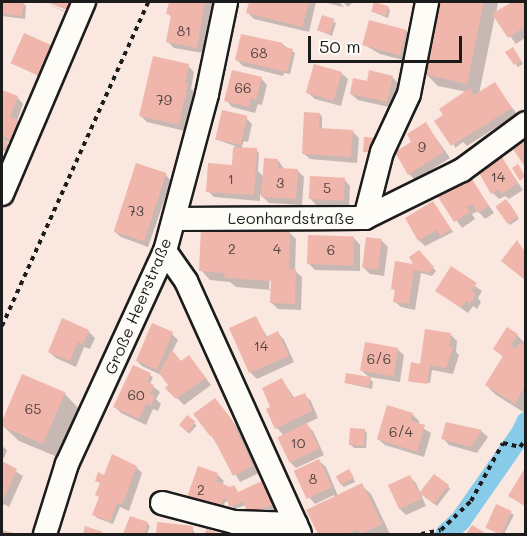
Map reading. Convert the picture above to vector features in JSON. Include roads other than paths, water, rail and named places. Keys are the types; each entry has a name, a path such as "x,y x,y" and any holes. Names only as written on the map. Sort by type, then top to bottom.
{"street":[{"path":"2,194 84,2"},
{"name":"Große Heerstraße","path":"45,534 67,464 165,251 207,94 226,2"},
{"path":"365,218 382,152 409,94 427,2"},
{"name":"Leonhardstraße","path":"174,219 365,218 462,170 525,123"},
{"path":"165,251 186,281 298,529"},
{"path":"162,503 234,522 298,529"}],"waterway":[{"path":"445,534 460,520 526,422"}]}
